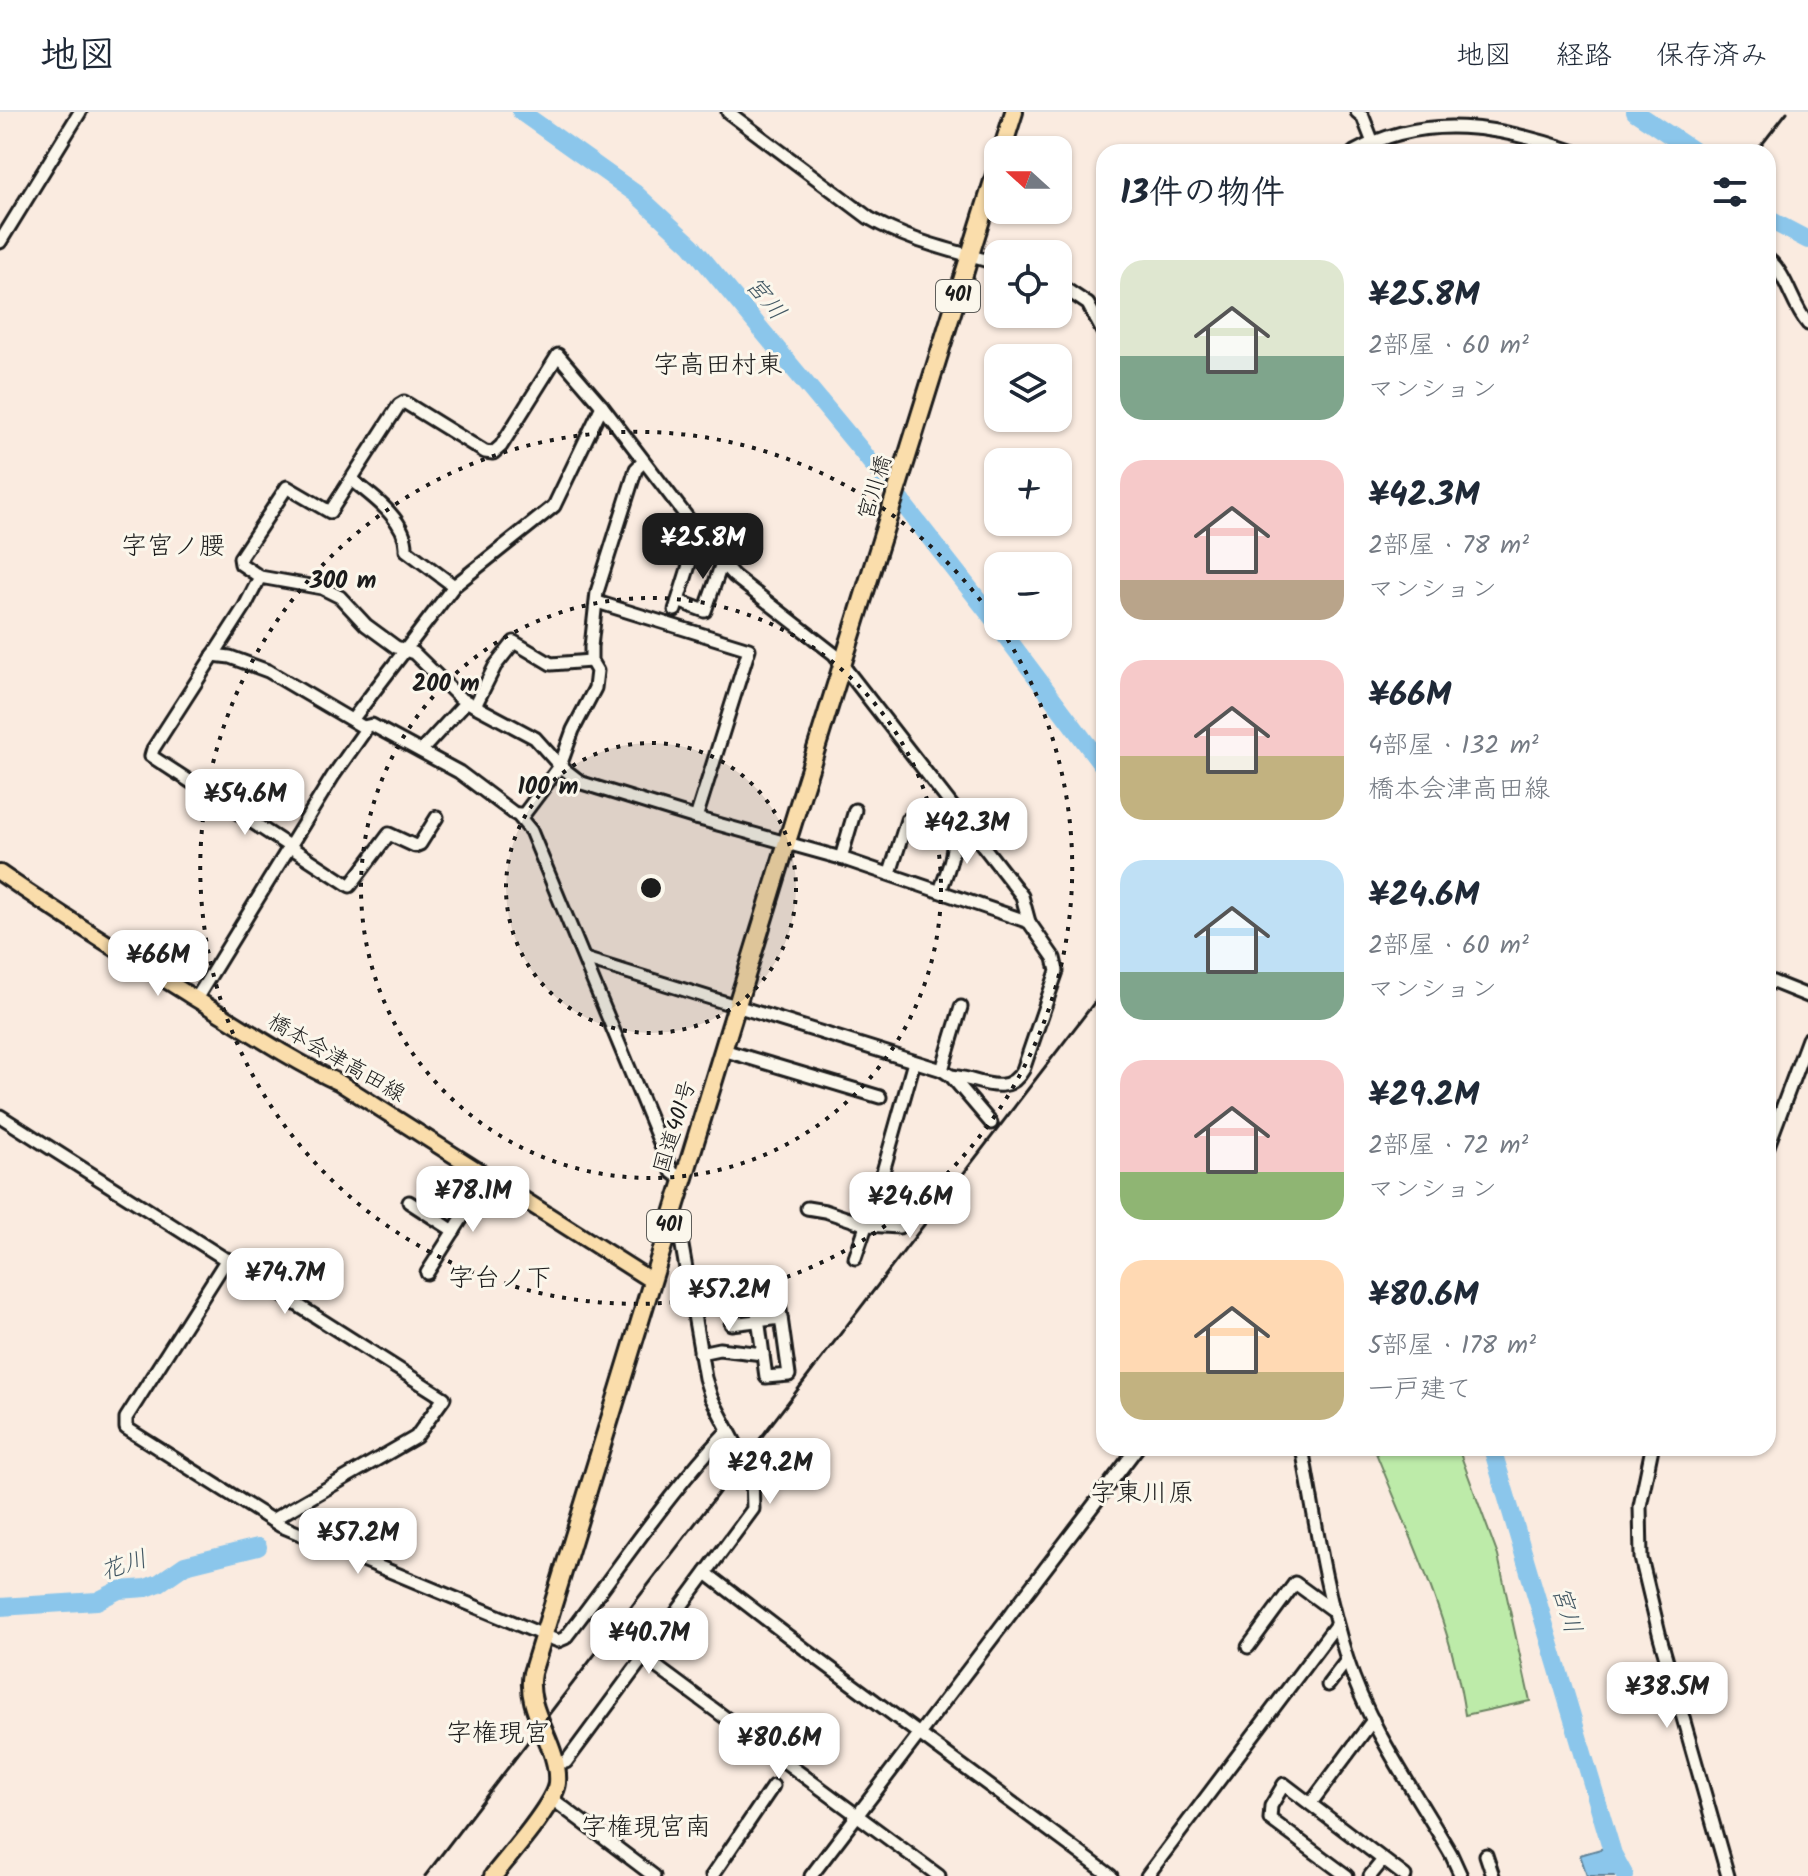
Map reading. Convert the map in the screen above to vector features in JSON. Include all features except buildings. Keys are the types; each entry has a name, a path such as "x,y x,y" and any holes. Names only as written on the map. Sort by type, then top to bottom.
{"highway":[{"path":"1006,136 1014,112"},
{"name":"401","path":"970,255 984,210"},
{"name":"宮川橋","path":"876,562 970,255"},
{"name":"国道401号","path":"551,1798 557,1783 530,1683 787,842 876,562"},
{"path":"493,1876 551,1798"}],"main road":[{"name":"橋本会津高田線","path":"0,873 60,915 299,1064 340,1083 652,1281"}],"street":[{"path":"0,242 80,112"},
{"path":"728,112 885,228 913,241 984,260"},
{"path":"1357,112 1363,117 1372,140"},
{"path":"1366,144 1423,123 1461,120 1546,144"},
{"path":"1776,268 1808,324"},
{"path":"1072,293 1088,304 1096,319"},
{"path":"585,959 946,1073 1000,1086 1019,1078 1023,1070 1057,971 1054,958 1029,922 1022,896 843,664 722,563 602,406 558,355 493,453 485,452 404,402 399,405 330,512 287,487 240,558 241,564 260,577 322,588 340,597 366,625 396,647 406,649 471,704 535,738 560,766 582,783 890,873 1029,922"},
{"path":"352,720 454,586 554,506 602,406"},
{"path":"517,814 524,814 560,766 573,730 595,688 597,671 591,661 600,584 636,469 643,462"},
{"path":"352,480 385,508 405,537 406,550 454,586"},
{"path":"701,536 677,605 705,611 722,563"},
{"path":"260,577 245,606 153,749 151,756 154,761 350,886 389,834 395,834 415,846 420,844 437,817"},
{"path":"597,602 749,649 696,818"},
{"path":"421,751 471,704 514,642 551,664 591,661"},
{"path":"213,655 230,657 268,671 363,727 372,725 459,772 517,814 531,831 672,1172 683,1180"},
{"path":"196,999 333,776 364,732 363,727"},
{"path":"841,858 855,810"},
{"path":"890,873 907,820"},
{"path":"940,891 953,852 952,838 965,820"},
{"path":"1776,983 1808,996"},
{"path":"946,1073 961,1007"},
{"path":"1776,1125 1808,1039"},
{"path":"723,1050 880,1097"},
{"path":"855,1258 914,1062"},
{"path":"946,1073 991,1123"},
{"path":"0,1116 444,1398 416,1437 272,1520"},
{"path":"427,1273 488,1177"},
{"path":"807,1208 867,1225 899,1227 909,1208 908,1192 880,1182"},
{"path":"409,1202 454,1231"},
{"path":"566,1762 753,1509 752,1475 711,1397 700,1353 677,1217 673,1213"},
{"path":"227,1259 124,1423 126,1428 272,1520 558,1641 565,1638 699,1460 728,1430"},
{"path":"754,1289 766,1377 789,1375 779,1303"},
{"path":"731,1324 781,1318"},
{"path":"700,1353 719,1349 763,1354"},
{"path":"811,1876 1131,1456"},
{"path":"1303,1456 1332,1610 1347,1660 1373,1720 1461,1876"},
{"path":"1650,1456 1640,1506 1641,1558 1660,1637 1728,1876"},
{"path":"706,1573 1111,1876"},
{"path":"1248,1647 1295,1583 1332,1610"},
{"path":"1147,1876 1336,1625"},
{"path":"642,1656 939,1876"},
{"path":"1328,1685 1347,1660"},
{"path":"1311,1803 1373,1720"},
{"path":"1347,1876 1270,1819 1271,1806 1284,1784 1405,1876"},
{"path":"712,1876 773,1786"},
{"path":"551,1798 654,1876"},
{"path":"1486,1855 1493,1876"},
{"path":"1370,1876 1383,1860"}],"green space":[{"path":"1377,1456 1461,1456 1498,1556 1530,1701 1465,1715 1450,1646 1415,1546"}],"water":[{"path":"1618,1844 1620,1859 1629,1876 1587,1876 1580,1855"}],"waterway":[{"name":"宮川","path":"521,112 635,193 691,245 861,450 984,607"},
{"path":"1635,112 1683,144"},
{"path":"1776,223 1808,240"},
{"name":"宮川","path":"1009,640 1096,756"},
{"name":"宮川","path":"1494,1456 1613,1854 1625,1876"},
{"name":"花川","path":"0,1607 97,1601 119,1590 146,1588 159,1583 185,1565 258,1547"}],"railway":[{"path":"1762,144 1787,112"},
{"path":"425,1876 1096,1000"}],"district":[{"name":"字高田村東","path":"718,366"},
{"name":"字宮ノ腰","path":"173,547"},
{"name":"字台ノ下","path":"500,1279"},
{"name":"字東川原","path":"1142,1494"},
{"name":"字権現宮","path":"498,1734"},
{"name":"字権現宮南","path":"646,1828"}]}
